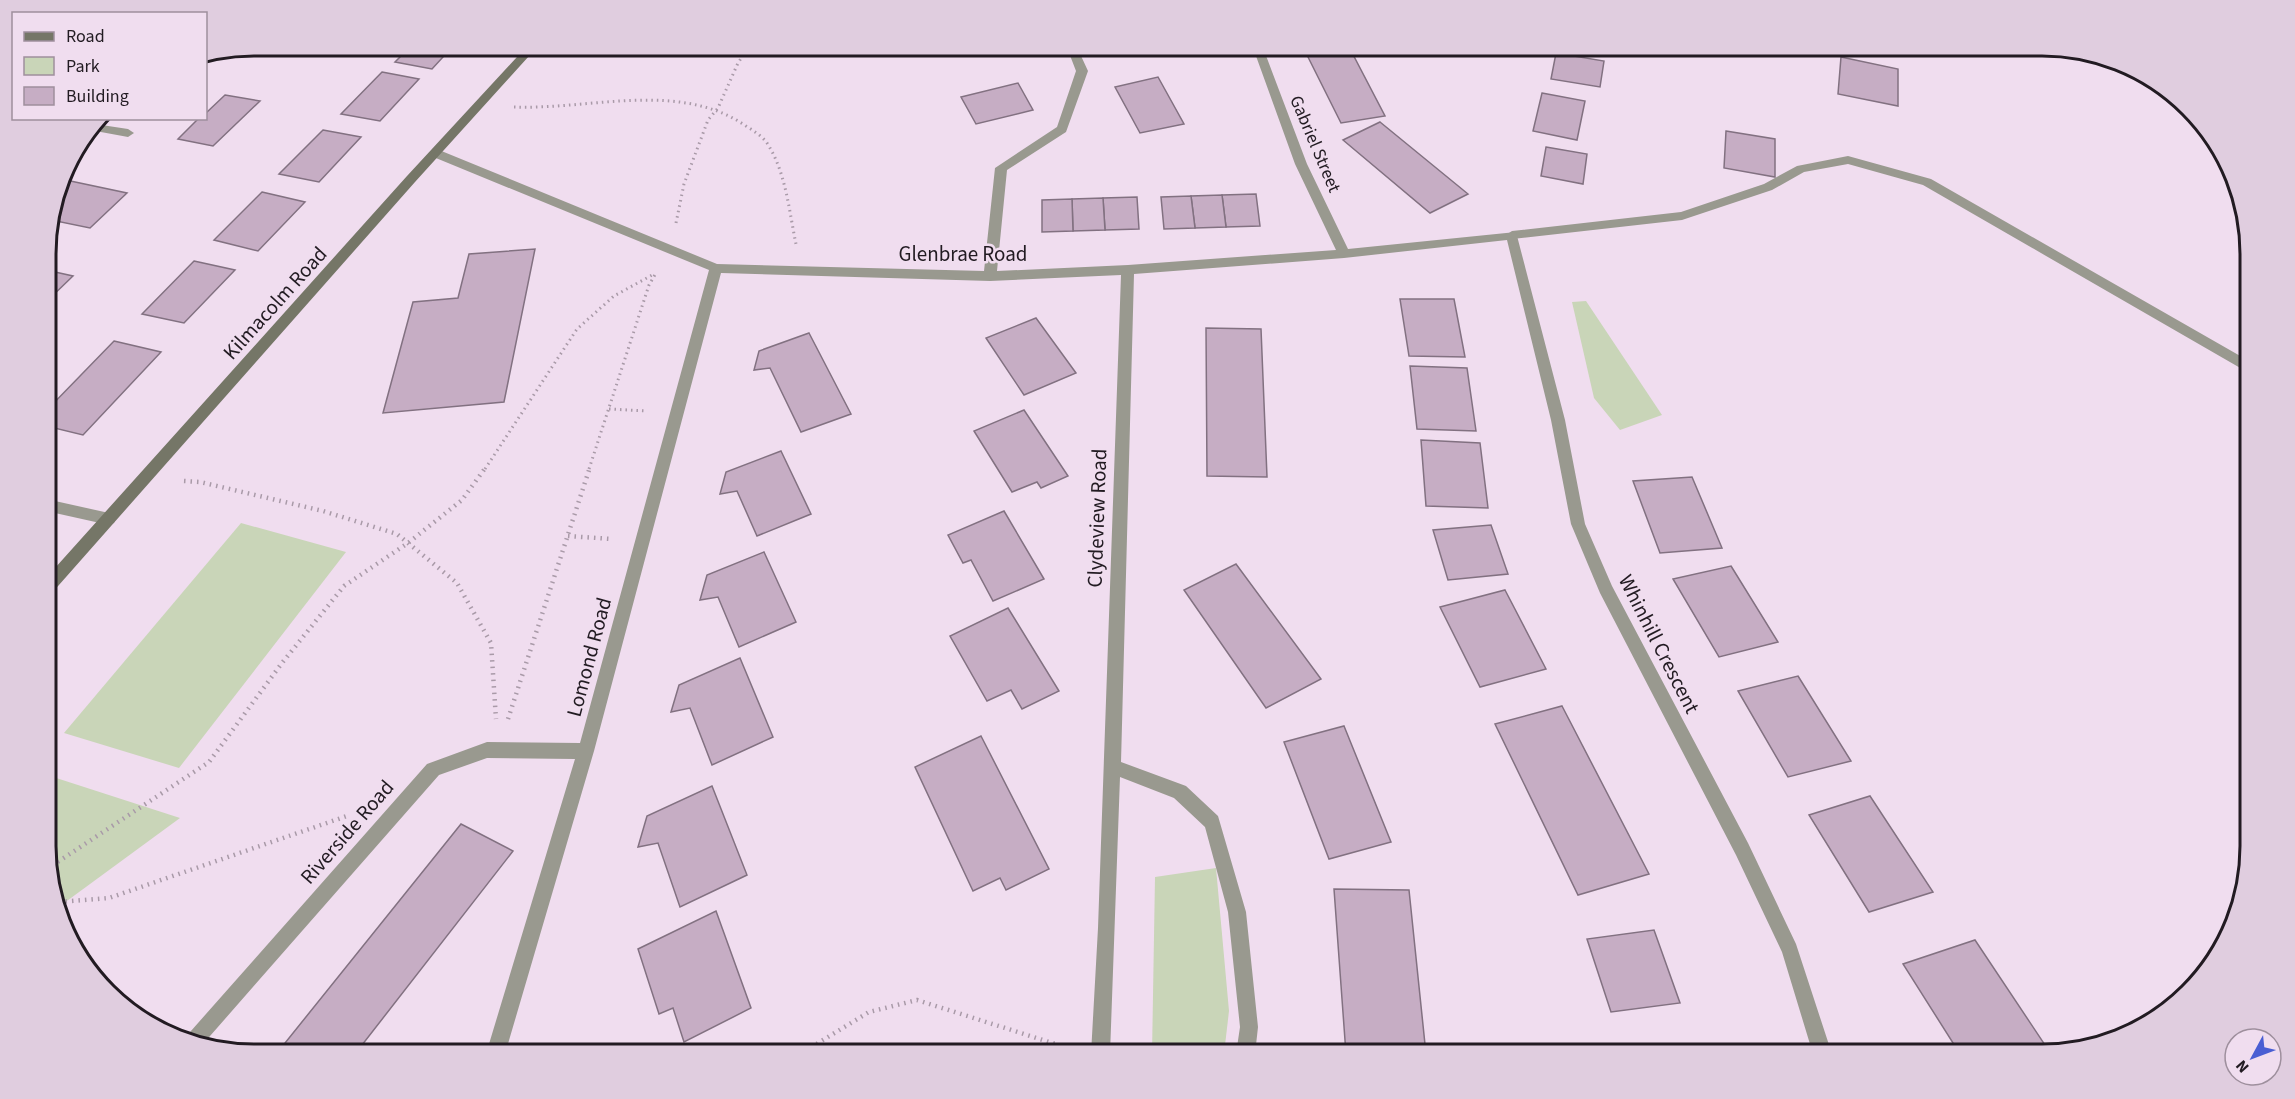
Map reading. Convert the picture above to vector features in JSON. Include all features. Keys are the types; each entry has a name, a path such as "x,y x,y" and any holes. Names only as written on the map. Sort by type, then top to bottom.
{"main road":[{"name":"Kilmacolm Road","path":"56,578 524,56"}],"street":[{"path":"990,276 1001,168 1062,129 1082,71 1076,56"},
{"name":"Gabriel Street","path":"1261,56 1301,164 1344,254"},
{"path":"101,128 128,133"},
{"name":"Glenbrae Road","path":"435,153 716,268 990,276 1128,270 1344,254 1682,216 1768,187 1801,169 1848,160 1927,182 2240,363"},
{"name":"Whinhill Crescent","path":"1512,234 1558,420 1578,524 1605,588 1743,849 1790,950 1820,1043"},
{"name":"Lomond Road","path":"498,1044 586,750 716,268"},
{"name":"Clydeview Road","path":"1101,1044 1107,928 1128,270"},
{"path":"56,507 109,519"},
{"name":"Riverside Road","path":"198,1035 433,769 487,750 586,750"},
{"path":"1112,766 1180,792 1212,822 1237,912 1249,1027 1247,1043"}],"path":[{"path":"498,750 649,285 671,250 684,184 708,120 718,108 743,56"},
{"path":"481,102 518,108 556,108 618,101 673,101 718,108 744,122 766,142 782,180 802,271"},
{"path":"57,863 209,762 282,663 344,586 408,543 462,500 499,450 577,329 614,296 656,273"},
{"path":"144,480 212,484 323,511 397,534 457,583 490,643 498,750"},
{"path":"568,536 643,541"},
{"path":"64,902 109,898 355,814"},
{"path":"817,1044 869,1012 917,1000 1055,1044"}],"green space":[{"path":"1586,301 1662,415 1620,430 1594,398 1572,302"},
{"path":"241,523 346,552 179,768 64,733"},
{"path":"56,778 180,818 64,903 57,872"},
{"path":"1216,868 1229,1011 1225,1043 1152,1044 1155,877"}],"building":[{"path":"401,56 444,56 432,69 395,62"},
{"path":"1308,56 1354,56 1385,116 1341,123"},
{"path":"1555,56 1574,56 1604,61 1600,87 1551,79"},
{"path":"1841,57 1898,69 1898,106 1838,94"},
{"path":"382,72 419,79 380,121 341,114"},
{"path":"1158,77 1184,124 1140,133 1115,87"},
{"path":"1018,83 1033,110 976,124 961,97"},
{"path":"1542,93 1585,101 1577,140 1533,131"},
{"path":"225,95 260,101 213,146 178,139 197,120 207,120 207,112"},
{"path":"1380,122 1468,194 1430,213 1343,140"},
{"path":"323,130 361,137 319,182 279,174"},
{"path":"1726,131 1775,139 1775,177 1724,168"},
{"path":"1546,147 1587,154 1583,184 1541,176"},
{"path":"70,181 127,193 90,228 58,221"},
{"path":"262,192 305,202 258,251 214,240"},
{"path":"1256,194 1260,226 1226,227 1222,195"},
{"path":"1222,195 1226,227 1195,228 1191,196"},
{"path":"1191,196 1195,228 1164,229 1161,197"},
{"path":"1137,197 1139,229 1105,230 1103,198"},
{"path":"1103,198 1105,230 1073,231 1072,199"},
{"path":"1072,199 1073,231 1042,232 1042,200"},
{"path":"535,249 504,402 383,413 413,302 458,298 469,254"},
{"path":"194,261 235,270 184,323 142,314"},
{"path":"56,272 73,276 56,292"},
{"path":"1400,299 1454,299 1465,357 1409,356"},
{"path":"1036,318 1076,373 1024,395 986,338"},
{"path":"1206,328 1261,329 1267,477 1207,476"},
{"path":"809,333 851,414 801,432 770,368 754,370 759,351"},
{"path":"114,341 161,352 83,435 56,428 56,401"},
{"path":"1410,366 1467,368 1476,431 1417,429"},
{"path":"1024,410 1068,476 1041,488 1037,482 1012,492 974,431"},
{"path":"1421,440 1480,443 1488,508 1426,506"},
{"path":"781,451 811,514 757,536 737,491 720,494 726,472"},
{"path":"1692,477 1722,548 1660,553 1633,481"},
{"path":"1004,511 1044,579 993,601 971,560 963,563 948,535"},
{"path":"1491,525 1508,574 1448,580 1433,530"},
{"path":"764,552 796,622 739,647 718,597 700,600 707,575"},
{"path":"1236,564 1321,679 1266,708 1184,590"},
{"path":"1731,566 1778,642 1719,657 1673,579"},
{"path":"1505,590 1546,669 1480,687 1440,607"},
{"path":"1008,608 1059,691 1022,709 1011,690 987,701 950,636"},
{"path":"740,658 773,737 712,765 690,708 671,712 679,685"},
{"path":"1798,676 1851,761 1788,777 1738,691"},
{"path":"1562,706 1649,874 1578,895 1495,724"},
{"path":"1344,726 1391,842 1329,859 1284,742"},
{"path":"981,736 1049,869 1006,890 1000,878 973,891 915,767"},
{"path":"712,786 747,875 680,907 658,843 638,847 647,816"},
{"path":"1870,796 1933,892 1869,912 1809,815"},
{"path":"461,824 513,851 363,1044 284,1044"},
{"path":"1334,889 1409,890 1425,1043 1345,1043"},
{"path":"716,911 751,1008 684,1042 673,1008 659,1014 638,949"},
{"path":"1654,930 1680,1003 1611,1012 1587,939"},
{"path":"1975,940 2044,1043 1953,1043 1903,964"}]}
